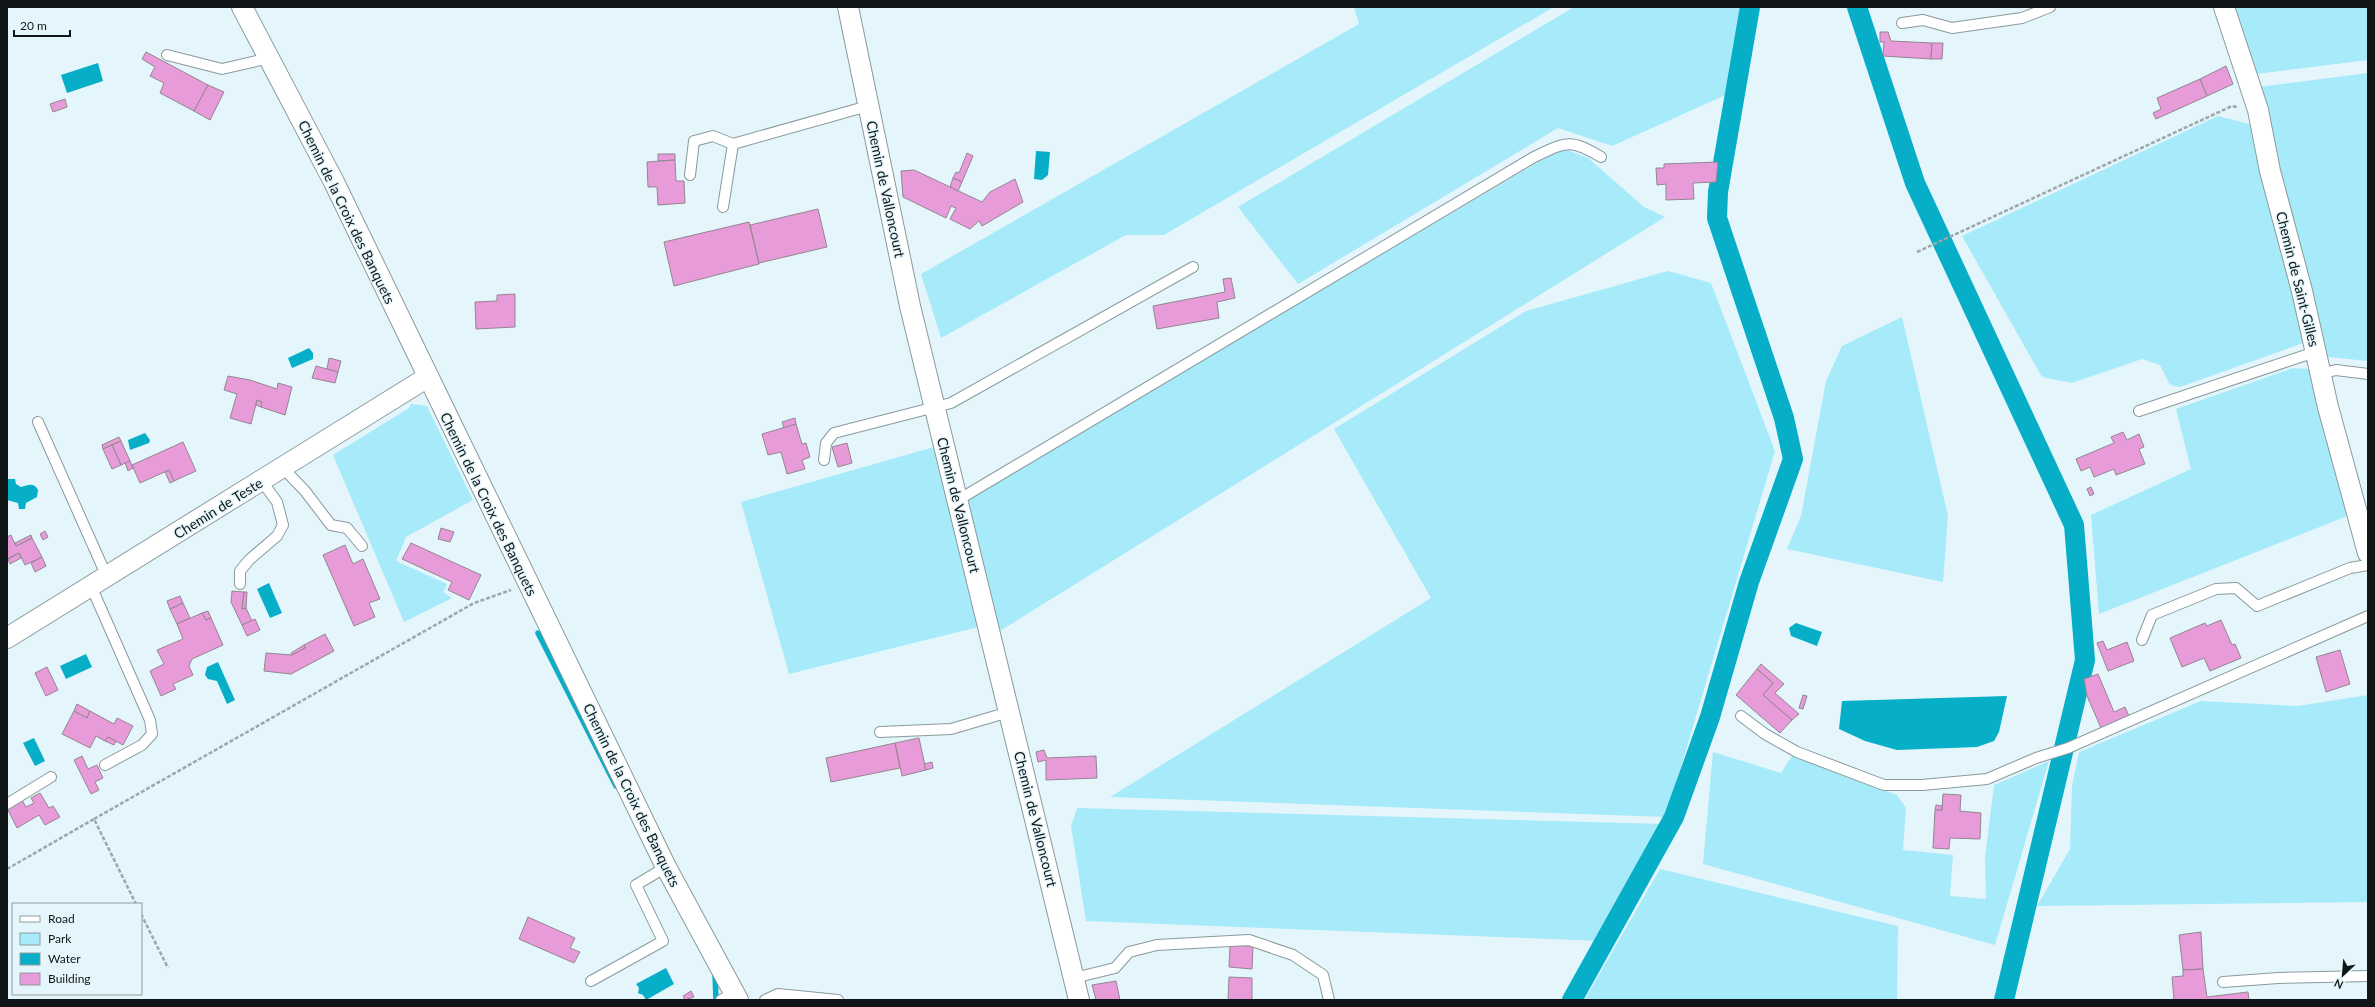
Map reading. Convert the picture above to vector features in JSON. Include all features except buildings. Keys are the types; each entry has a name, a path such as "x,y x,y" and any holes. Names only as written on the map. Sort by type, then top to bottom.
{"street":[{"name":"Chemin de la Croix des Banquets","path":"242,7 334,182 528,584 731,998"},
{"name":"Chemin de Valloncourt","path":"848,7 910,306 1079,1000"},
{"name":"Chemin de Saint-Gilles","path":"2224,7 2258,110 2270,171 2302,291 2320,374 2368,553"},
{"name":"Chemin de Teste","path":"7,638 428,377"}],"lane":[{"path":"1902,22 1923,20 1952,28 2022,18 2050,7"},
{"path":"167,55 222,69 269,58"},
{"path":"690,175 694,141 713,136 733,144 868,106"},
{"path":"723,207 733,144"},
{"path":"958,500 1534,157 1562,144 1580,144 1601,157"},
{"path":"824,460 826,443 834,433 952,402 1193,266"},
{"path":"2139,411 2316,352"},
{"path":"2320,374 2336,370 2368,374"},
{"path":"38,422 150,720 152,734 142,745 105,765"},
{"path":"282,467 305,491 331,525 347,528 362,546"},
{"path":"240,584 240,571 249,560 277,536 283,525 277,502 261,480"},
{"path":"2142,640 2152,615 2216,589 2236,588 2257,606 2350,568 2368,565"},
{"path":"1741,716 1765,734 1798,752 1884,785 1922,785 1987,779 2036,758 2068,748 2368,616"},
{"path":"880,732 951,729 1009,712"},
{"path":"7,804 51,777"},
{"path":"591,981 663,941 636,885 666,867"},
{"path":"1074,978 1115,968 1129,952 1157,945 1249,940 1293,955 1324,976 1330,1000"},
{"path":"2223,982 2278,978 2368,976"},
{"path":"765,1000 778,994 838,1000"}],"path":[{"path":"1917,252 2232,106 2258,110"},
{"path":"7,869 474,603 528,584"},
{"path":"94,819 136,903"},
{"path":"142,916 168,968"}],"green space":[{"path":"1354,7 1554,7 1164,235 1126,235 941,338 921,274 1359,24"},
{"path":"1574,7 1745,7 1730,93 1612,146 1558,128 1298,284 1238,207"},
{"path":"2234,7 2368,7 2368,60 2257,74"},
{"path":"2368,73 2368,361 2328,357 2259,87"},
{"path":"2218,116 2253,125 2306,342 2180,387 2170,385 2160,365 2142,359 2072,383 2042,377 1962,236"},
{"path":"1562,148 1588,158 1644,207 1665,217 995,634 965,500"},
{"path":"1668,271 1711,283 1775,451 1666,817 1110,797 1431,598 1334,429 1526,311"},
{"path":"1902,317 1948,516 1943,582 1787,549 1801,516 1826,381 1842,346"},
{"path":"2293,368 2311,369 2350,515 2099,614 2091,515 2191,469 2176,409"},
{"path":"411,404 427,406 473,500 406,537 396,561 447,584 443,592 452,598 404,622 333,455 409,408"},
{"path":"934,447 978,627 789,674 741,502"},
{"path":"2368,695 2368,902 2037,906 2070,849 2072,786 2079,752 2201,701 2298,706"},
{"path":"1713,752 1781,773 1792,756 1897,795 1906,808 1903,850 1953,855 1950,896 1986,899 1985,857 1994,785 2049,761 1995,945 1703,864"},
{"path":"1077,808 1663,824 1600,941 1086,921 1071,826"},
{"path":"1660,869 1898,926 1897,1000 1585,999"}],"water":[{"path":"98,63 103,81 67,93 61,75"},
{"path":"1036,151 1050,152 1048,175 1042,180 1034,179"},
{"path":"309,348 313,353 313,359 292,368 288,358"},
{"path":"145,433 150,440 149,443 130,450 128,440"},
{"path":"7,479 15,479 16,484 21,487 33,485 38,490 37,497 26,503 25,509 19,509 18,503 7,500"},
{"path":"269,583 282,613 270,618 257,589"},
{"path":"1796,623 1822,632 1817,646 1791,636 1789,628"},
{"path":"86,654 92,667 66,679 60,666"},
{"path":"218,662 235,700 227,704 217,681 208,679 205,675 207,667"},
{"path":"2007,696 1999,732 1994,741 1977,747 1897,750 1865,741 1839,729 1842,701"},
{"path":"34,738 45,761 35,766 23,743"},
{"path":"666,968 674,984 646,1000 643,995 638,993 639,988 636,984"}],"waterway":[{"path":"1572,1000 1674,817 1710,717 1749,582 1793,459 1784,418 1717,218 1718,192 1750,7"},
{"path":"1857,7 1915,183 2074,525 2085,660 2004,1000"},
{"path":"538,633 616,786"},
{"path":"715,974 716,1000"}]}
